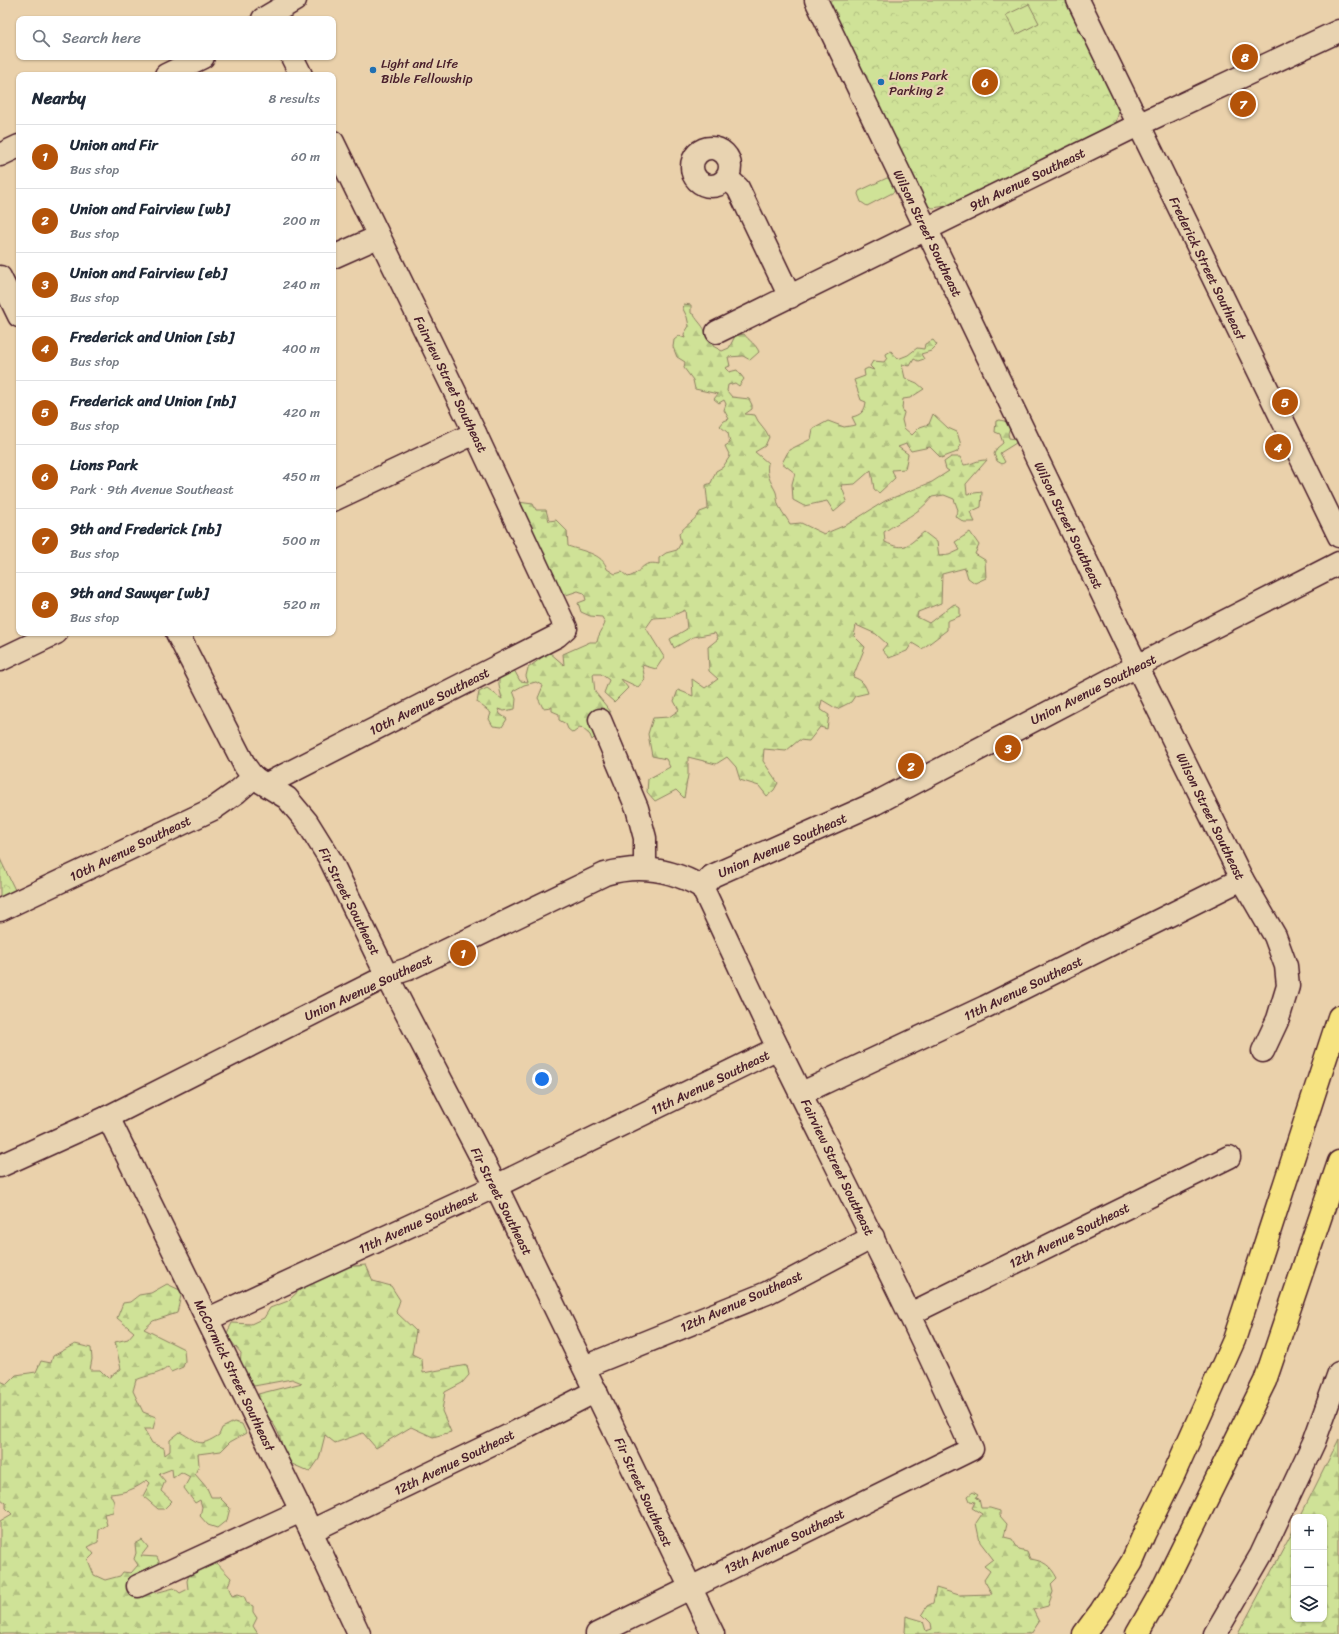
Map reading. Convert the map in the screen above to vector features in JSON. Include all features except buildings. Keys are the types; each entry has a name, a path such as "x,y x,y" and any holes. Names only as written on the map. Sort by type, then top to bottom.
{"highway":[{"path":"1084,1634 1101,1611 1132,1562 1144,1534 1173,1476 1234,1340 1339,1017"},
{"path":"1137,1634 1161,1592 1265,1380 1339,1162"}],"street":[{"path":"271,12 295,0"},
{"name":"Wilson Street Southeast","path":"816,0 1137,666 1242,879 1282,951 1288,986 1283,1005 1263,1051"},
{"name":"Frederick Street Southeast","path":"1078,0 1339,536"},
{"name":"9th Avenue Southeast","path":"717,332 1138,125 1339,31"},
{"path":"172,72 197,60"},
{"path":"294,60 300,72"},
{"path":"0,155 16,147"},
{"name":"Fairview Street Southeast","path":"336,148 475,433 566,628"},
{"path":"727,178 738,188 790,297"},
{"path":"336,256 378,237"},
{"path":"0,277 16,310"},
{"path":"336,499 475,433"},
{"name":"Union Avenue Southeast","path":"0,1166 108,1117 387,976 408,968 605,874 631,868 657,869 688,879 702,887 712,876 876,803 1339,562"},
{"name":"10th Avenue Southeast","path":"0,910 213,809 237,792 260,781 290,773 557,636 566,628"},
{"path":"0,660 50,636"},
{"name":"Fir Street Southeast","path":"179,636 245,766 260,781 287,798 307,822 330,859 387,976 496,1186 713,1634"},
{"path":"600,720 637,808 645,838 645,868"},
{"name":"11th Avenue Southeast","path":"802,1094 985,1007 1242,879"},
{"name":"Fairview Street Southeast","path":"702,887 778,1048 910,1314 972,1449"},
{"name":"11th Avenue Southeast","path":"208,1319 496,1186 778,1048"},
{"name":"McCormick Street Southeast","path":"108,1117 311,1531 359,1634"},
{"name":"12th Avenue Southeast","path":"910,1314 1229,1157"},
{"name":"12th Avenue Southeast","path":"584,1367 767,1293 873,1237"},
{"path":"1215,1634 1265,1548 1314,1442 1339,1373"},
{"name":"12th Avenue Southeast","path":"311,1531 508,1436 596,1391"},
{"name":"13th Avenue Southeast","path":"597,1634 972,1449"},
{"path":"138,1586 301,1511"}],"green space":[{"path":"825,0 1066,0 1119,111 1115,127 946,206 933,208 923,204"},
{"path":"1029,4 1039,23 1016,35 1006,15"},
{"path":"887,178 892,179 895,188 894,192 867,206 861,202 858,194 859,191"},
{"path":"684,304 691,305 691,313 702,326 706,334 713,340 713,346 722,351 729,348 735,336 744,334 758,349 759,352 750,360 743,356 728,357 730,366 725,368 729,372 737,370 744,379 739,386 735,383 728,385 727,391 732,397 749,399 752,409 745,414 755,415 768,434 769,437 765,446 755,452 768,463 768,474 776,492 778,504 790,524 801,523 824,534 848,524 885,501 932,482 949,471 946,469 944,462 951,457 960,457 964,465 987,460 966,484 967,494 982,492 981,507 970,512 975,522 964,522 955,516 958,510 954,499 944,495 932,497 916,512 884,532 885,542 902,547 910,544 924,532 937,542 939,556 949,555 960,550 955,542 970,532 979,545 975,554 985,560 986,578 975,583 968,578 965,568 942,574 941,603 918,612 917,617 929,623 954,604 960,608 960,616 947,621 947,630 922,649 912,643 907,651 889,658 882,650 887,644 876,634 856,625 854,636 865,647 853,677 863,683 868,693 855,696 851,702 837,709 822,700 820,709 829,715 827,729 820,727 809,741 799,740 786,751 764,749 763,761 778,783 774,790 767,796 759,786 740,780 736,767 727,757 716,764 688,757 688,775 684,798 676,790 655,801 647,792 648,779 670,767 666,759 652,756 648,734 653,718 669,717 679,710 674,701 678,690 693,696 692,679 705,688 718,679 709,671 708,647 718,639 715,633 693,637 674,648 670,639 687,629 685,610 670,617 653,618 646,628 664,657 656,669 642,665 645,679 638,687 621,679 628,688 614,702 604,693 609,680 601,674 593,674 595,692 611,712 607,712 596,736 592,740 590,735 581,727 573,733 568,729 566,724 559,720 559,714 552,711 552,707 543,708 538,698 543,686 536,682 524,685 513,691 516,699 515,709 504,711 498,709 500,714 507,719 502,727 493,726 489,719 491,713 477,702 479,692 487,688 502,699 499,688 500,676 512,666 520,681 528,682 526,676 528,668 549,652 564,665 563,654 590,642 597,642 605,623 602,617 590,616 581,612 578,603 586,600 584,593 578,591 566,595 561,592 518,502 533,504 536,510 546,510 549,521 556,520 567,531 568,546 591,553 601,559 607,569 615,574 622,572 628,577 636,573 645,565 653,563 659,564 659,558 666,553 677,550 681,543 679,534 696,518 700,512 708,509 706,485 711,483 716,471 723,467 730,456 725,446 730,443 728,433 720,426 724,421 729,419 724,410 726,404 724,400 719,403 714,399 718,394 695,389 693,380 684,368 685,362 677,357 673,347 674,340 679,336 685,338 684,334 689,326 683,309"},
{"path":"933,340 937,345 931,351 921,354 924,359 918,361 914,359 910,366 902,365 905,378 917,383 924,389 910,398 903,399 902,408 904,413 902,420 904,428 912,435 920,427 929,424 933,414 948,428 957,432 961,445 957,452 941,458 930,447 911,451 906,444 898,447 908,454 905,469 892,470 895,478 879,493 874,489 871,470 855,484 841,485 847,501 834,512 827,501 804,506 793,500 792,484 795,473 782,463 789,450 811,439 813,429 828,421 844,427 856,425 852,417 862,412 865,408 866,402 861,400 854,380 865,376 864,370 868,368 874,370 870,366 873,361 884,362 887,358 886,354 891,351 898,359 908,355 917,348 924,349 925,344"},
{"path":"1000,420 1008,422 1010,428 1008,433 1009,438 1015,439 1016,443 1000,453 1005,462 1002,464 997,461 994,454 997,448 1003,443 1000,434 995,432 996,421"},
{"path":"0,859 17,894 0,902"},
{"path":"366,1265 373,1281 391,1286 400,1300 396,1312 416,1331 412,1354 422,1359 423,1373 467,1365 469,1375 462,1383 445,1392 442,1411 451,1432 433,1437 411,1427 376,1448 363,1433 335,1443 325,1435 319,1459 310,1472 283,1460 283,1450 276,1428 257,1401 258,1394 302,1383 292,1379 254,1386 240,1366 241,1353 226,1335 232,1323 251,1324 264,1318 270,1308 288,1301 309,1281 320,1280 341,1267"},
{"path":"167,1284 182,1291 177,1313 153,1321 144,1329 184,1349 185,1361 183,1367 171,1372 168,1367 157,1373 136,1380 133,1391 143,1412 156,1417 153,1429 144,1429 152,1443 164,1448 165,1455 170,1451 170,1440 180,1432 196,1441 203,1443 219,1435 222,1428 234,1422 242,1424 246,1433 230,1442 221,1451 198,1454 199,1465 195,1474 207,1488 211,1497 219,1497 230,1508 227,1520 217,1528 208,1525 200,1516 202,1507 200,1500 195,1503 184,1488 190,1477 181,1472 173,1478 172,1469 159,1474 165,1481 161,1491 172,1501 164,1509 158,1509 143,1496 150,1483 147,1480 130,1490 110,1494 114,1502 113,1512 104,1514 107,1525 99,1530 98,1542 88,1547 94,1554 88,1560 94,1575 105,1580 120,1576 123,1572 131,1573 138,1565 134,1559 136,1553 135,1544 142,1540 148,1547 141,1556 157,1557 160,1564 152,1588 155,1593 174,1588 180,1593 188,1589 187,1581 190,1571 214,1560 231,1578 228,1586 232,1596 238,1594 244,1596 247,1603 253,1606 253,1612 257,1618 253,1626 258,1634 0,1634 0,1521 12,1514 6,1508 6,1503 1,1499 0,1493 0,1381 7,1384 16,1375 36,1372 41,1361 51,1363 53,1356 75,1344 91,1348 92,1359 90,1370 100,1370 108,1378 121,1369 115,1342 128,1339 134,1332 117,1318 123,1303 130,1302 139,1295 151,1293"},
{"path":"1339,1439 1339,1634 1238,1634 1291,1535 1291,1622 1327,1622 1327,1514 1302,1514"},
{"path":"973,1492 978,1495 976,1498 979,1499 981,1508 990,1508 1000,1511 1000,1516 1007,1524 1004,1537 1012,1539 1019,1550 1027,1552 1030,1559 1046,1564 1057,1578 1051,1584 1053,1592 1048,1606 1033,1610 1039,1622 1031,1634 907,1634 905,1632 906,1616 923,1621 926,1631 932,1629 931,1623 922,1614 927,1606 933,1603 936,1588 959,1595 992,1594 984,1580 990,1571 984,1566 993,1559 980,1542 976,1523 982,1514 972,1508 975,1502 970,1501 968,1496"}],"place":[{"name":"9th and Sawyer [wb]","path":"1245,57"},
{"name":"Light and Life Bible Fellowship","path":"373,70"},
{"name":"Lions Park Parking 2","path":"881,82"},
{"name":"Lions Park","path":"985,82"},
{"name":"9th and Frederick [nb]","path":"1243,104"},
{"name":"Frederick and Union [nb]","path":"1285,402"},
{"name":"Frederick and Union [sb]","path":"1278,447"},
{"name":"Union and Fairview [eb]","path":"1008,748"},
{"name":"Union and Fairview [wb]","path":"911,766"},
{"name":"Union and Fir","path":"463,953"}]}
